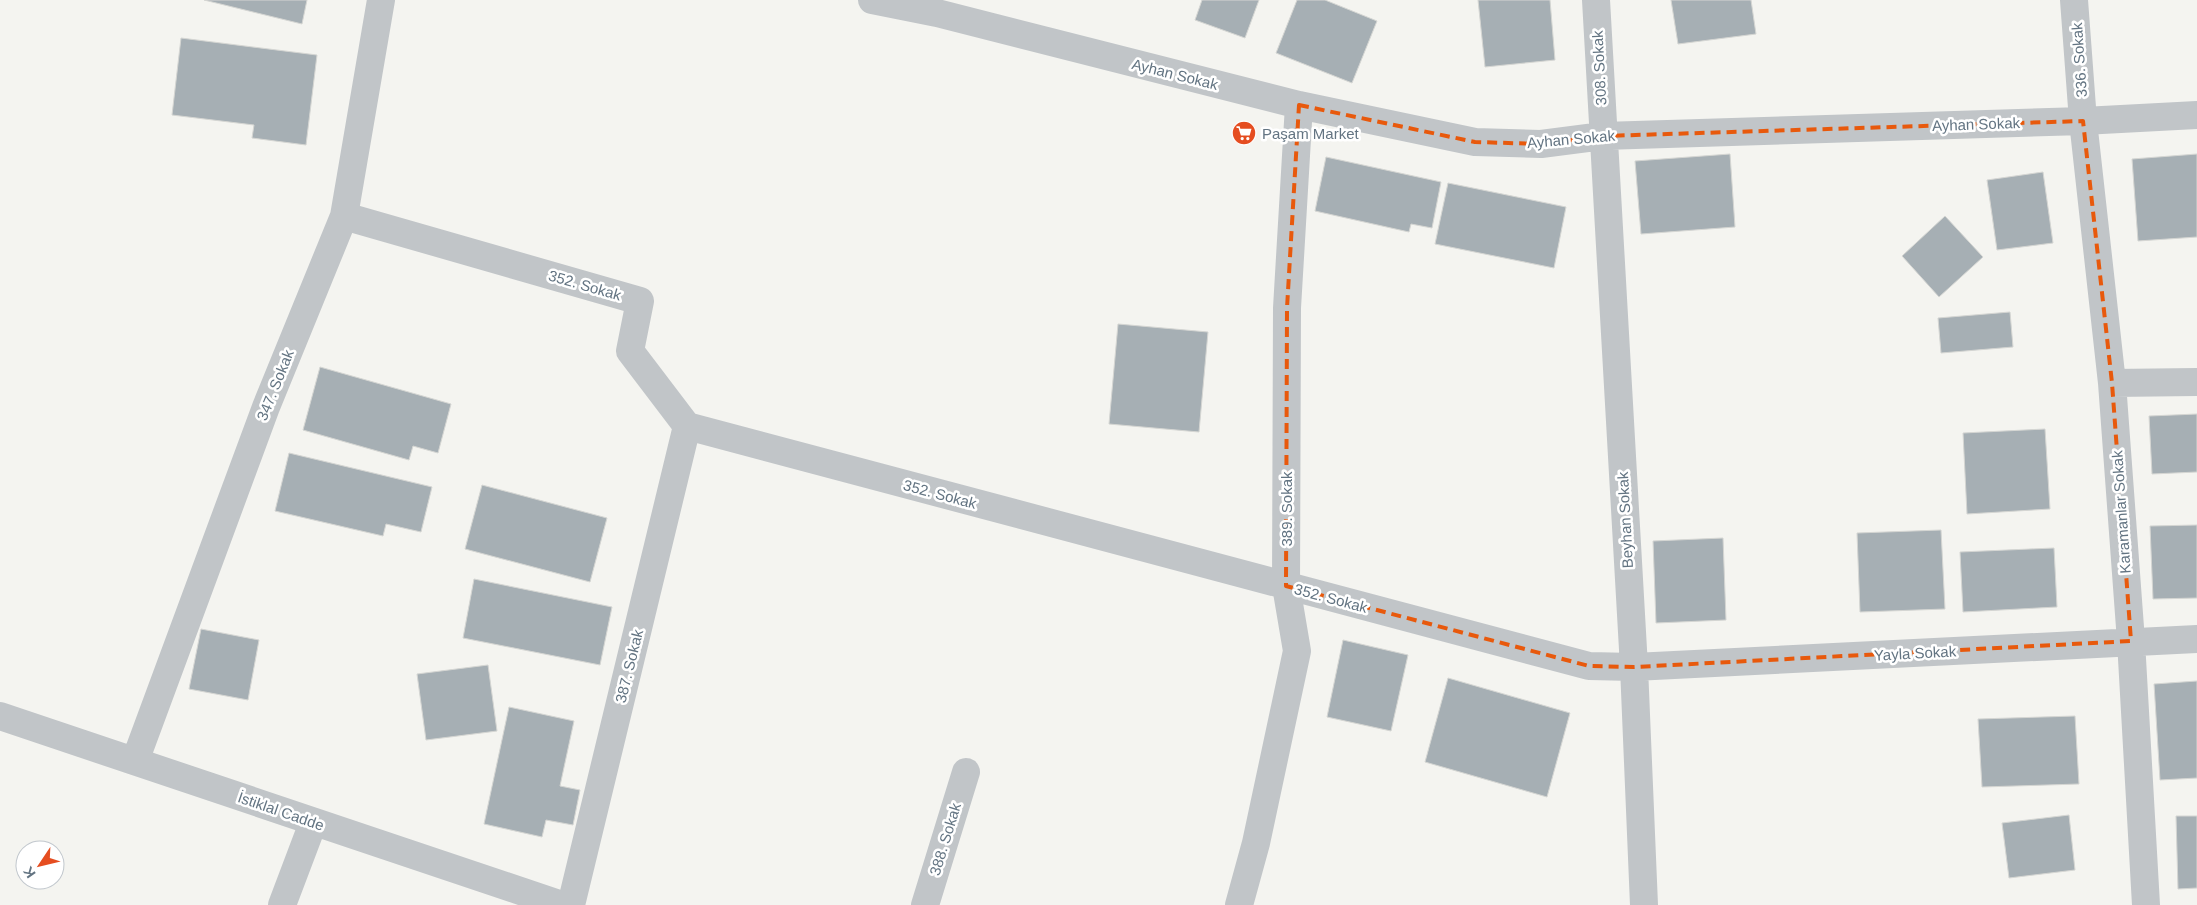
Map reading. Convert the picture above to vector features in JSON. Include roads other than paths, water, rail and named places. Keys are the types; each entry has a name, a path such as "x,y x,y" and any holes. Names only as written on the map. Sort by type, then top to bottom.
{"street":[{"name":"347. Sokak","path":"135,761 266,407 344,216 381,0"},
{"name":"Ayhan Sokak","path":"872,0 939,7 1299,105 1475,142 1541,144 1603,136 2083,121 2197,115"},
{"name":"308. Sokak","path":"1596,0 1603,136"},
{"name":"336. Sokak","path":"2074,0 2083,121"},
{"name":"389. Sokak","path":"1239,905 1256,844 1297,651 1286,586 1287,308 1299,105"},
{"name":"Karamanlar Sokak","path":"2083,121 2112,383 2131,641 2146,905"},
{"name":"Beyhan Sokak","path":"1603,136 1634,667 1644,905"},
{"name":"352. Sokak","path":"344,216 640,301 630,351 687,426 1589,666 1634,667"},
{"path":"2112,383 2197,382"},
{"name":"387. Sokak","path":"571,905 687,426"},
{"name":"Yayla Sokak","path":"1634,667 2197,639"},
{"name":"İstiklal Cadde","path":"0,716 562,905"},
{"name":"388. Sokak","path":"925,905 966,772"},
{"path":"282,905 314,823"}],"place":[{"name":"Paşam Market","path":"1244,133"}]}
